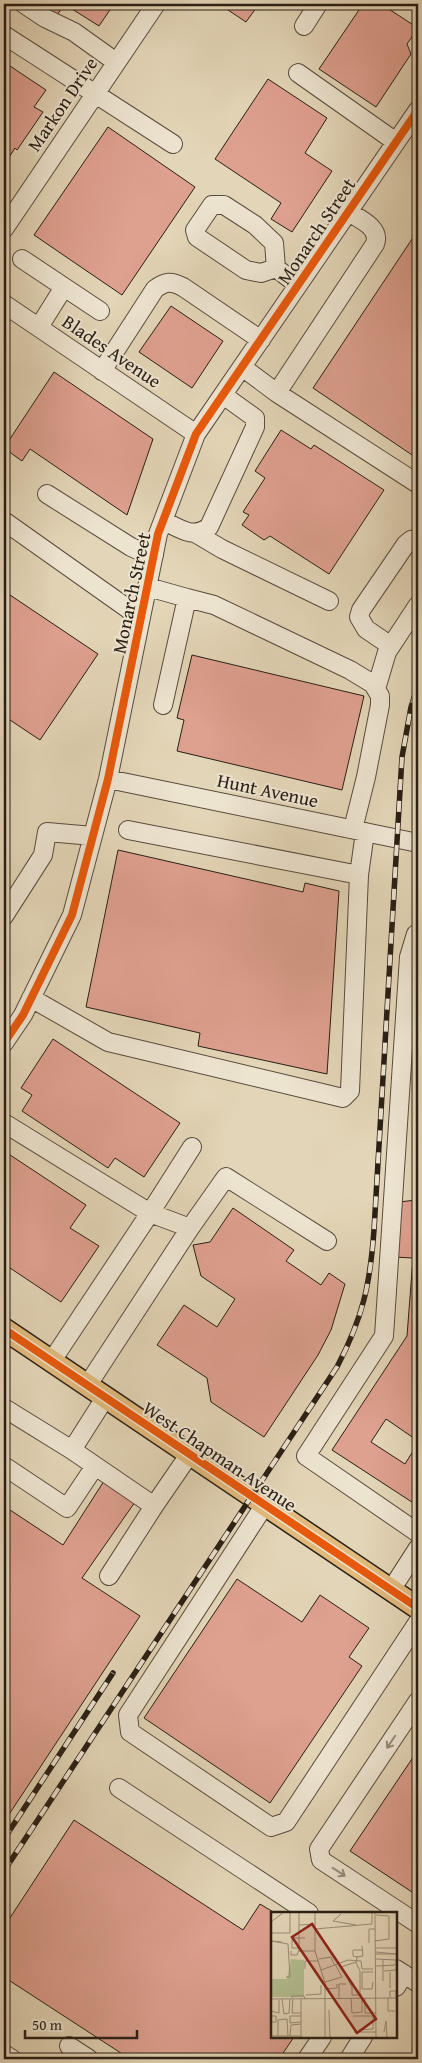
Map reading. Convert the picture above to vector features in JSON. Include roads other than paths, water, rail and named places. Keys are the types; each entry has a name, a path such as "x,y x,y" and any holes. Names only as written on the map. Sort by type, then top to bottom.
{"main road":[{"name":"West Chapman Avenue","path":"4,1330 418,1608"}],"street":[{"path":"24,4 45,18 74,32 116,62"},
{"name":"Markon Drive","path":"4,229 156,4"},
{"path":"304,26 318,4"},
{"path":"4,35 173,144"},
{"path":"298,73 396,142"},
{"name":"Monarch Street","path":"4,1043 31,998 72,915 108,779 154,555 164,521 196,434 418,110"},
{"path":"276,268 261,273 246,270 197,237 195,230 212,205 224,205 255,225 274,243 276,268 298,285"},
{"path":"276,393 377,239 375,231 348,212"},
{"path":"22,259 100,311"},
{"path":"102,371 155,289 164,282 173,282 183,287 261,340"},
{"path":"38,327 64,287"},
{"name":"Blades Avenue","path":"4,304 196,434"},
{"path":"242,368 276,393 418,484"},
{"path":"196,533 200,533 209,527 255,427 255,418 223,395"},
{"path":"47,494 131,548 154,555"},
{"path":"4,521 142,618"},
{"path":"164,521 181,530 196,533 222,549 329,601"},
{"path":"391,646 366,629 359,617 361,610 406,544 411,540 418,539"},
{"path":"31,998 108,1042 343,1098 350,1091 359,875 359,831 380,696 373,684 350,670 214,605 148,587"},
{"path":"163,705 187,598"},
{"path":"376,689 391,646 418,605"},
{"name":"Hunt Avenue","path":"108,779 418,843"},
{"path":"128,830 359,875"},
{"path":"4,916 43,855 47,832 93,836"},
{"path":"418,931 409,957 384,1336 306,1456 418,1533"},
{"path":"4,1123 150,1213 190,1228"},
{"path":"51,1362 192,1147"},
{"path":"87,1386 190,1228 226,1177 327,1241"},
{"path":"72,1450 105,1398"},
{"path":"4,1408 72,1450 154,1506"},
{"path":"109,1576 189,1455"},
{"path":"4,1466 66,1508 95,1466"},
{"path":"264,1506 128,1715 130,1732 271,1826 286,1822 418,1622"},
{"path":"391,1590 418,1548"},
{"path":"418,1701 319,1849 320,1860 418,1924"},
{"path":"119,1788 307,1912"},
{"path":"312,2057 322,2038"},
{"path":"349,2059 362,2038"},
{"path":"70,2046 89,2059"},
{"path":"4,2054 12,2059"}],"railway":[{"path":"4,1871 337,1367 359,1316 370,1268 374,1230 402,757 411,707 418,685"},
{"path":"4,1839 113,1673"}]}
